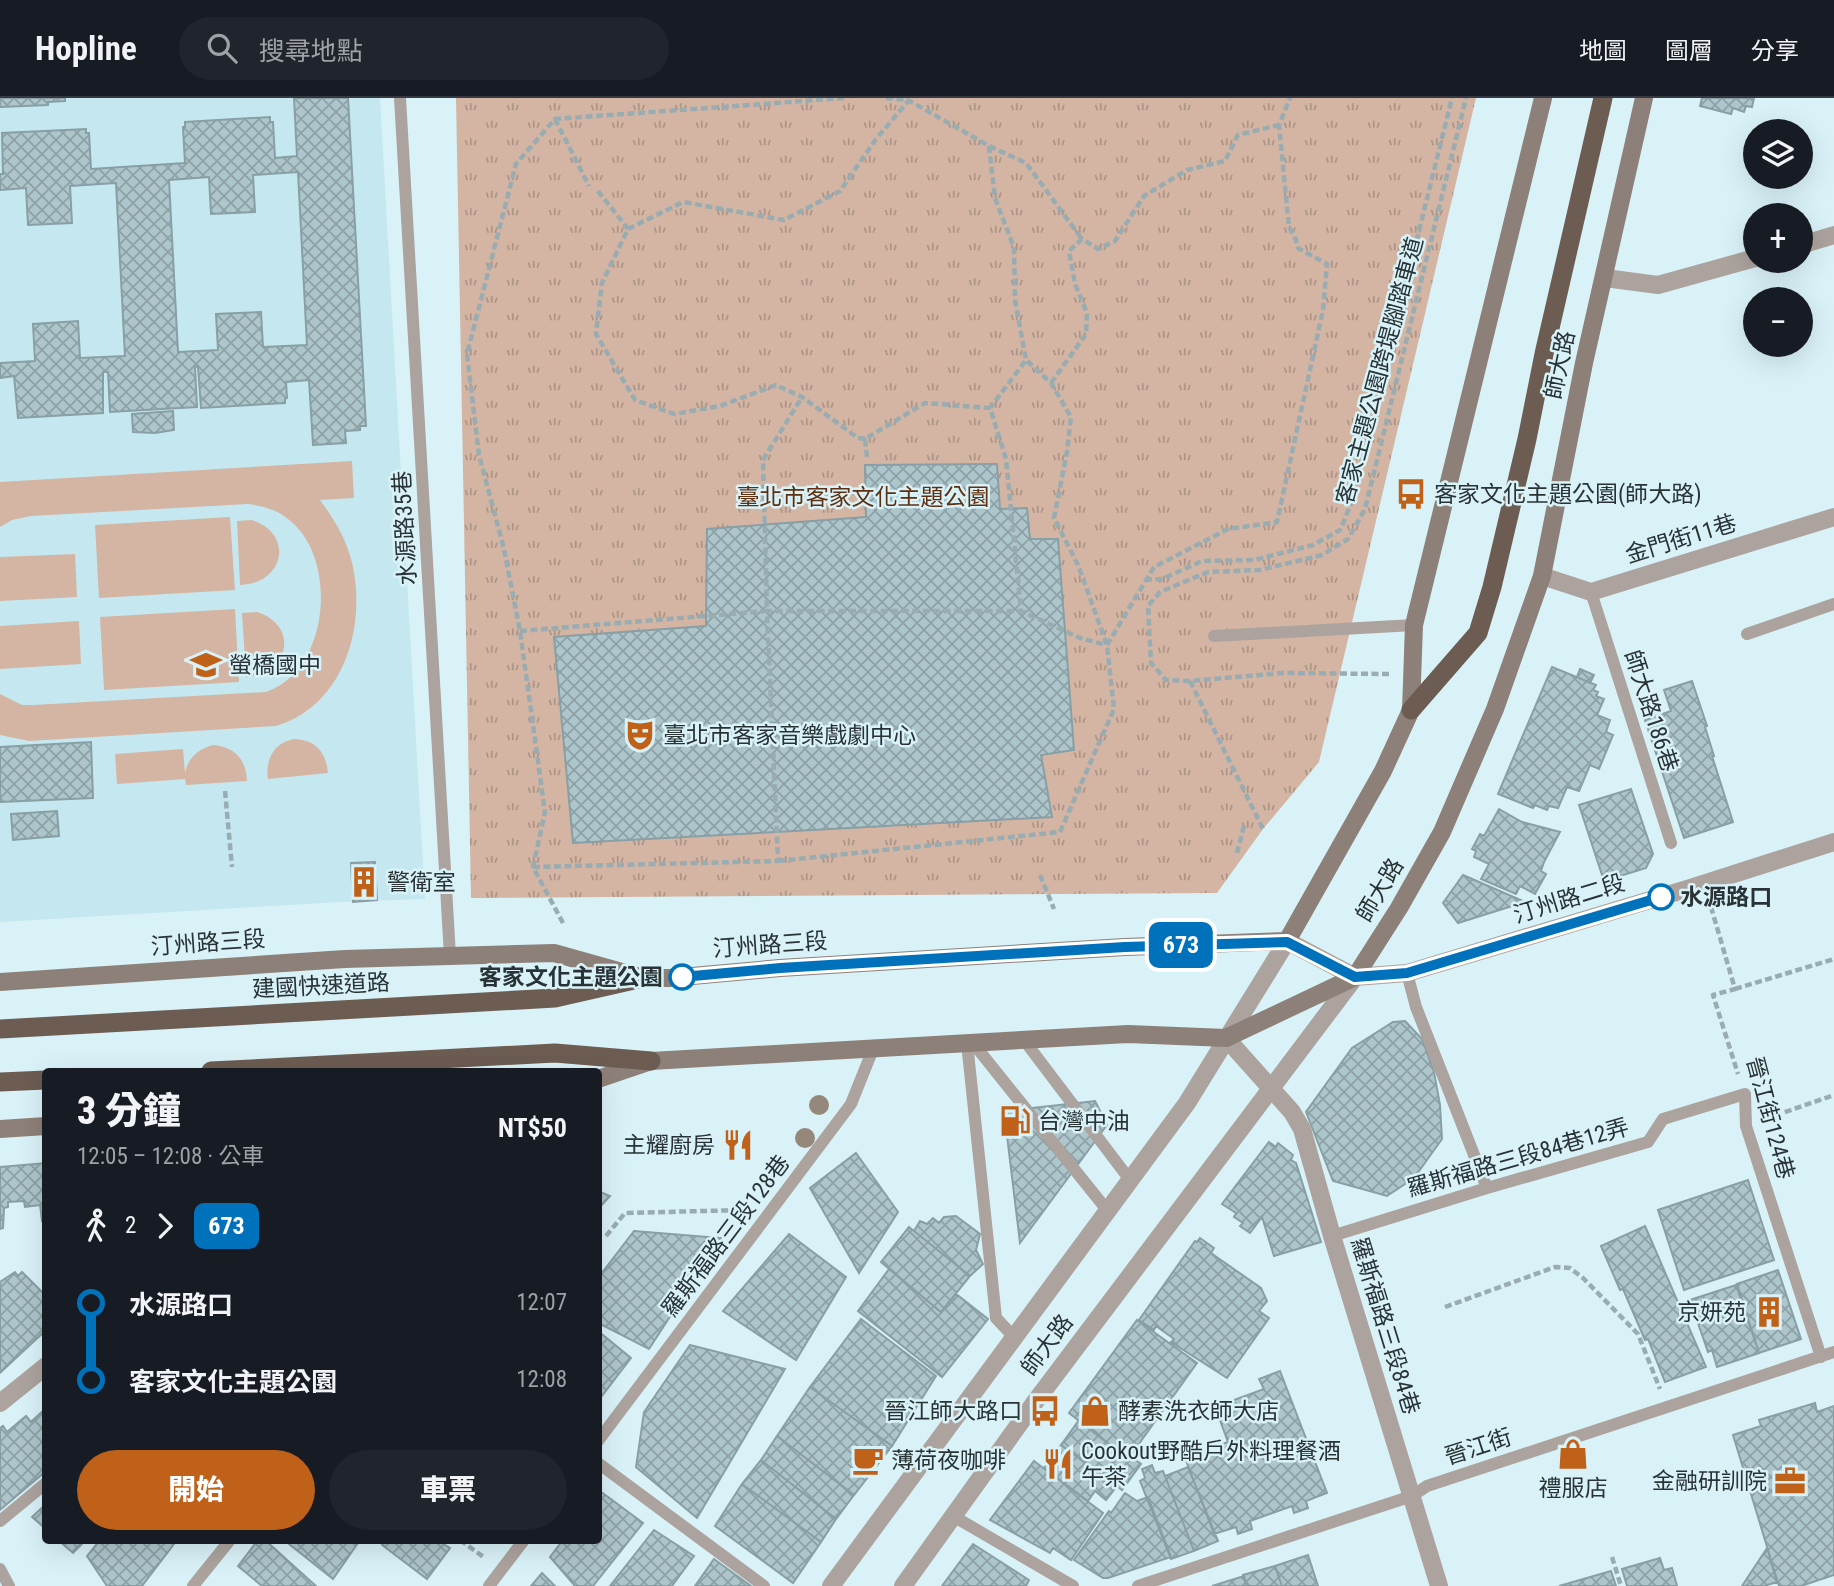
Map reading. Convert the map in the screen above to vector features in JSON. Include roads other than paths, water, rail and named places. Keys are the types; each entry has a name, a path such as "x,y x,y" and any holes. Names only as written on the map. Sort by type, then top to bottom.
{"highway":[{"path":"1410,710 1478,634 1492,587 1603,98"},
{"name":"建國快速道路","path":"0,1029 555,998 643,978"},
{"path":"268,1068 555,1053 651,1061"},
{"path":"0,1083 42,1080"}],"main road":[{"name":"師大路","path":"1287,942 1383,771 1410,710 1414,625 1542,98"},
{"name":"師大路","path":"1355,977 1399,908 1442,832 1495,709 1542,576 1584,363 1644,98"},
{"name":"汀州路三段","path":"0,982 331,960 554,953 643,978 1125,947 1287,942"},
{"path":"602,1079 651,1061 1128,1034 1226,1038 1355,977"},
{"path":"0,1129 42,1126"}],"street":[{"path":"1813,241 1834,235"},
{"path":"1605,278 1658,285 1743,261"},
{"name":"金門街11巷","path":"1591,592 1834,517"},
{"path":"1542,576 1591,592"},
{"name":"汀州路二段","path":"1355,977 1407,973 1834,842"},
{"name":"汀州路三段","path":"1287,942 1355,977"},
{"name":"師大路","path":"831,1586 1187,1103 1287,942"},
{"name":"師大路","path":"903,1586 1035,1402 1355,977"},
{"path":"1226,1038 1271,1088"},
{"name":"羅斯福路三段84巷","path":"1271,1088 1292,1112 1302,1129 1439,1586"},
{"path":"0,1403 42,1369"}],"lane":[{"name":"水源路35巷","path":"400,98 450,956"},
{"name":"師大路186巷","path":"1591,592 1671,843"},
{"path":"1747,634 1834,604"},
{"path":"1214,636 1414,625"},
{"path":"1407,973 1416,1007 1487,1188"},
{"path":"1024,1040 1130,1180"},
{"path":"970,1043 1107,1210"},
{"path":"970,1043 996,1318 1014,1336"},
{"name":"羅斯福路三段128巷","path":"602,1436 851,1104 873,1049"},
{"name":"羅斯福路三段84巷12弄","path":"1332,1236 1648,1142 1663,1119 1745,1094"},
{"name":"晉江街124巷","path":"1745,1094 1746,1126 1821,1357"},
{"name":"晉江街","path":"1138,1586 1412,1496 1427,1486 1834,1352"},
{"path":"602,1466 764,1586"},
{"path":"0,1521 42,1486"},
{"path":"953,1516 1073,1586"},
{"path":"193,1586 227,1544"},
{"path":"489,1586 521,1544"},
{"path":"0,1569 9,1586"}],"place":[{"name":"客家文化主題公園(師大路)","path":"1411,494"},
{"name":"螢橋國中","path":"206,665"},
{"name":"臺北市客家音樂戲劇中心","path":"640,735"},
{"name":"警衛室","path":"364,882"},
{"name":"水源路口","path":"1661,897"},
{"name":"客家文化主題公園","path":"682,977"},
{"name":"台灣中油","path":"1015,1121"},
{"name":"主耀廚房","path":"738,1145"},
{"name":"京妍苑","path":"1769,1312"},
{"name":"晉江師大路口","path":"1045,1411"},
{"name":"酵素洗衣師大店","path":"1095,1411"},
{"name":"禮服店","path":"1573,1454"},
{"name":"薄荷夜咖啡","path":"868,1460"},
{"name":"Cookout野酷戶外料理餐酒 午茶","path":"1058,1464"},
{"name":"金融研訓院","path":"1790,1481"}],"park label":[{"name":"臺北市客家文化主題公園","path":"863,497"}]}
